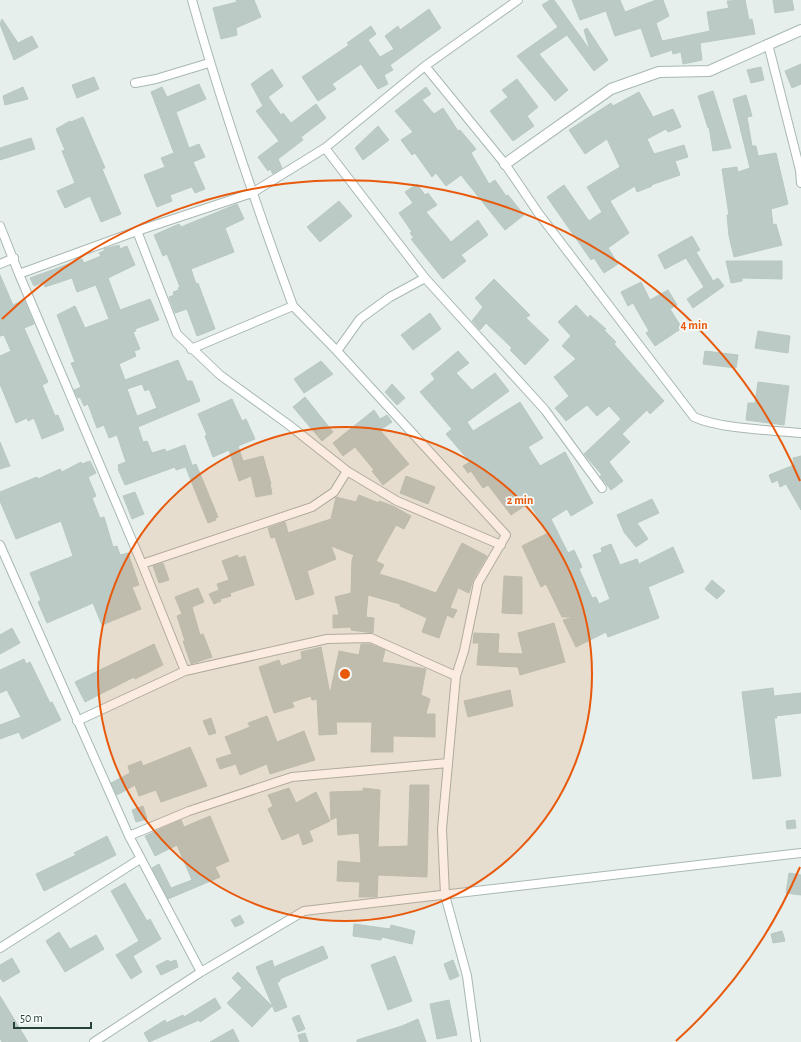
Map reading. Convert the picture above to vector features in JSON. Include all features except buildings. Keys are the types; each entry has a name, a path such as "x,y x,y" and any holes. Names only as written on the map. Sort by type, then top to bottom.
{"street":[{"path":"192,0 209,62 252,193 293,306 337,351 506,535 478,583 464,651 456,676 442,829 445,895 468,976 476,1042"},
{"path":"20,274 136,231 252,193 325,148 424,66 518,0"},
{"path":"505,164 611,89 659,72 709,71 801,30"},
{"path":"768,44 800,170 801,183"},
{"path":"135,83 156,79 209,62"},
{"path":"424,66 505,164 540,214 694,417 703,421 755,429 801,433"},
{"path":"325,148 425,278 545,410 602,488"},
{"path":"0,226 142,564 185,671"},
{"path":"136,231 177,334 220,375 289,425 347,471 396,501 501,545"},
{"path":"0,264 14,258"},
{"path":"337,351 346,335 360,319 390,297 425,278"},
{"path":"191,349 293,306"},
{"path":"142,564 312,506 334,492 347,471"},
{"path":"1,551 129,836 201,972"},
{"path":"77,721 185,671 327,639 371,638 456,676"},
{"path":"129,836 189,811 292,777 448,763"},
{"path":"94,1042 201,972 304,911 801,853"},
{"path":"0,948 140,859"}]}
